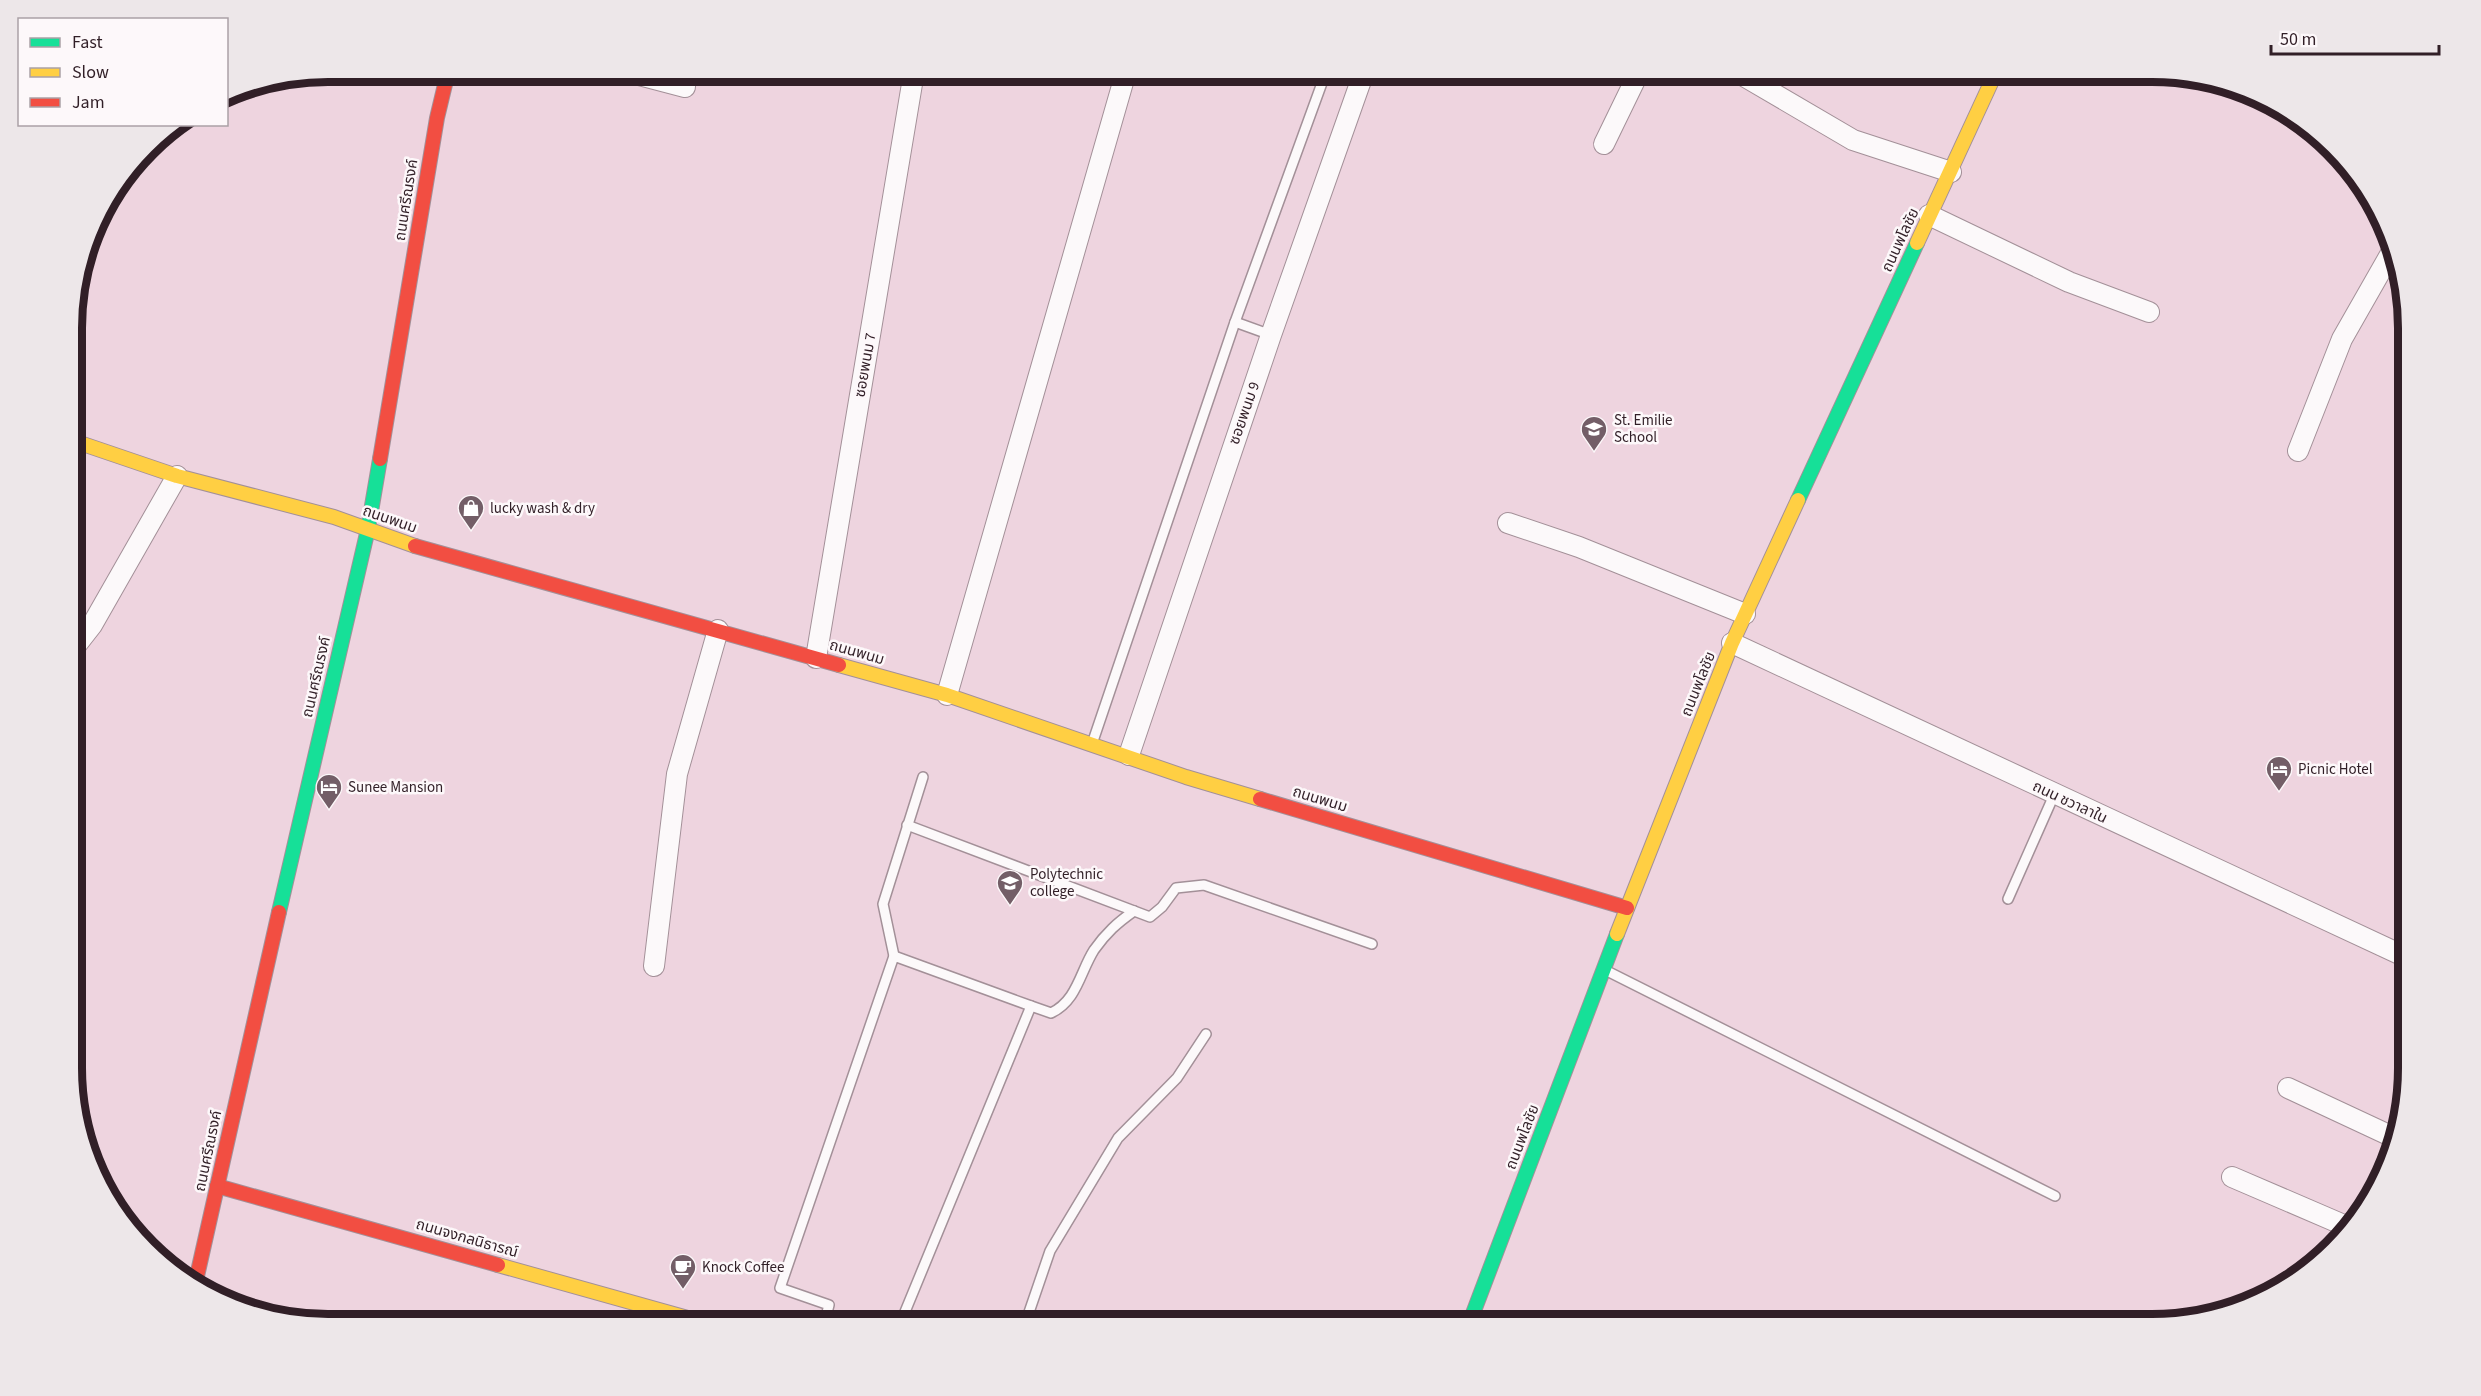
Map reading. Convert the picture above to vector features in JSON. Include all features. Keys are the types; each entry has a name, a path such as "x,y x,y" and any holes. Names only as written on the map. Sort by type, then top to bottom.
{"street":[{"name":"ถนนศรีณรงค์","path":"197,1275 368,529 437,118 446,82"},
{"path":"666,82 685,87"},
{"name":"ซอยพนม 7","path":"816,658 912,82"},
{"path":"947,695 1123,82"},
{"name":"ซอยพนม 9","path":"1129,755 1270,335 1360,82"},
{"path":"1604,144 1633,82"},
{"path":"1754,82 1853,140 1951,172"},
{"name":"ถนนพโลชัย","path":"1473,1314 1603,969 1732,644 1992,82"},
{"path":"1929,215 2069,282 2149,312"},
{"path":"2298,451 2342,339 2388,259"},
{"name":"ถนนพนม","path":"82,444 177,476 334,517 412,545 947,695 1129,755 1186,777 1627,908"},
{"path":"82,638 92,625 177,476"},
{"path":"1508,524 1579,547 1745,614"},
{"path":"654,966 677,774 718,630"},
{"name":"ถนน ชวาลาใน","path":"1732,644 2398,953"},
{"path":"2288,1088 2389,1135"},
{"path":"2232,1178 2342,1224"},
{"name":"ถนนจงกลนิธารณ์","path":"217,1186 673,1314"}],"lane":[{"path":"1092,743 1235,322 1322,82"},
{"path":"1235,322 1270,335"},
{"path":"827,1314 829,1305 780,1288 894,956 883,904 923,777"},
{"path":"2008,899 2054,795"},
{"path":"907,825 1150,917 1162,907 1176,888 1203,885 1372,944"},
{"path":"894,956 1051,1013 1062,1008 1110,928 1134,911"},
{"path":"1603,969 2055,1196"},
{"path":"904,1314 1031,1006"},
{"path":"1028,1314 1050,1251 1118,1138 1177,1078 1206,1034"}],"traffic: fast":[{"path":"1798,500 1917,243"},
{"path":"279,912 368,529 380,459"},
{"path":"1473,1314 1617,934"}],"traffic: slow":[{"path":"1917,243 1991,82"},
{"path":"82,444 177,476 334,517 415,546"},
{"path":"1617,934 1732,643 1798,500"},
{"path":"839,665 947,695 1186,777 1260,799"},
{"path":"498,1265 673,1314"}],"traffic: jam":[{"path":"380,459 437,118 446,82"},
{"path":"415,546 839,665"},
{"path":"1260,799 1627,908"},
{"path":"197,1275 279,912"},
{"path":"217,1186 498,1265"}],"place":[{"name":"St. Emilie School","path":"1594,452"},
{"name":"lucky wash & dry","path":"471,531"},
{"name":"Picnic Hotel","path":"2279,792"},
{"name":"Sunee Mansion","path":"329,810"},
{"name":"Polytechnic college","path":"1010,906"},
{"name":"Knock Coffee","path":"683,1290"}]}
